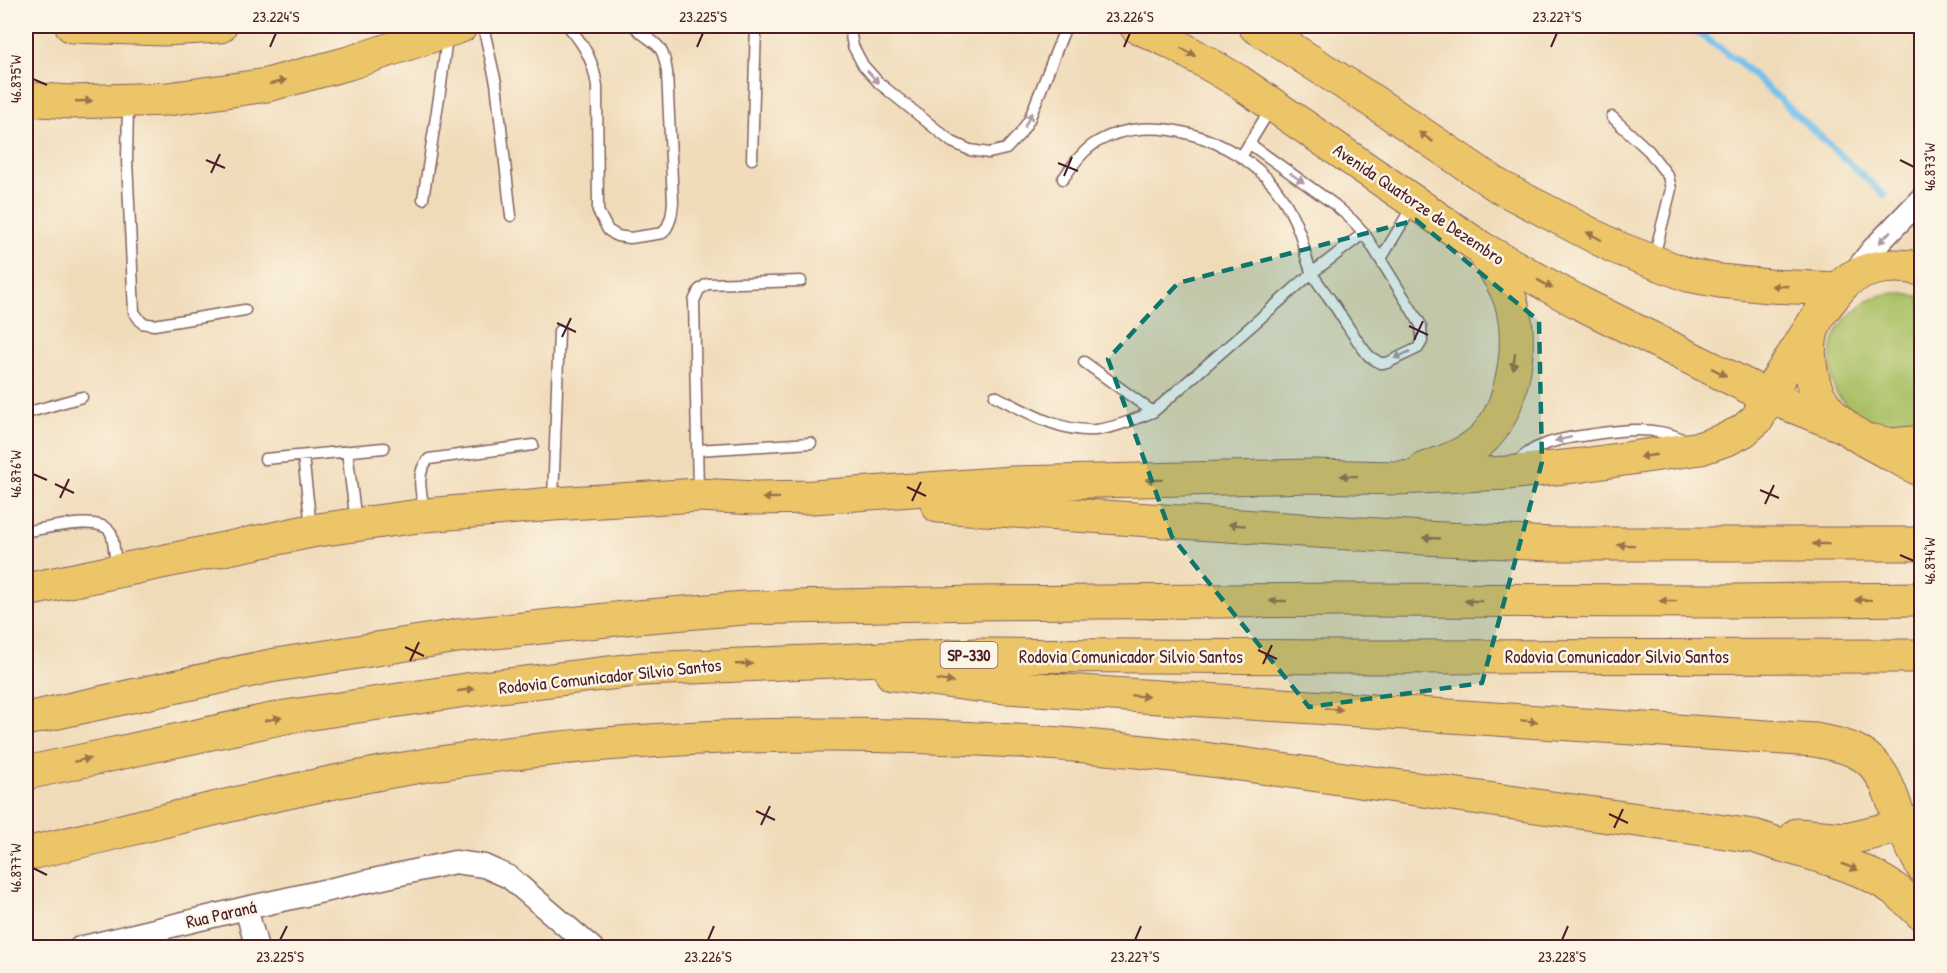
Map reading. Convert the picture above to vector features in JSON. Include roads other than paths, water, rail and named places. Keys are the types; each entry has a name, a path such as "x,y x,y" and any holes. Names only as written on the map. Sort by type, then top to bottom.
{"main road":[{"path":"72,26 165,29 220,26"},
{"name":"Avenida Quatorze de Dezembro","path":"1136,26 1171,42 1238,81 1481,248 1578,302 1767,396 1854,432"},
{"path":"1256,26 1500,187 1615,247 1648,261 1688,275 1769,286 1844,283 1881,267 1909,265 1922,269"},
{"path":"26,99 71,102 168,99 267,85 349,63 454,28"},
{"path":"1397,477 1456,458 1482,440 1498,418 1510,391 1517,338 1513,308 1498,274 1481,248"},
{"path":"26,590 311,531 426,515 553,504 698,495 756,498 813,497 1012,483 1507,473 1701,448 1743,431 1758,418 1767,396 1817,318 1844,283"},
{"path":"1817,318 1809,347 1811,377 1823,404 1854,432 1922,471"},
{"path":"1854,432 1892,445 1922,442"},
{"path":"813,497 1387,536 1541,543 1922,544"},
{"path":"26,719 270,666 457,636 744,608 978,603 1343,600 1922,599"},
{"name":"Rodovia Comunicador Silvio Santos","path":"26,773 285,717 466,690 643,669 979,655 1922,656"},
{"path":"804,663 976,685 1815,740 1841,745 1861,754 1876,767 1912,824 1922,866"},
{"path":"26,854 351,779 452,762 561,748 666,740 928,736 1036,742 1191,757 1754,836 1809,852 1870,875 1895,890 1922,914"},
{"path":"1754,836 1781,833 1846,839 1912,824"}],"street":[{"path":"1844,283 1922,198"},
{"name":"Rua Paraná","path":"80,948 246,908 455,862 484,866 509,877 592,948"},
{"path":"246,908 257,948"}],"lane":[{"path":"483,26 496,83 511,216"},
{"path":"568,26 584,46 594,69 597,86 598,211 608,230 617,236 630,238 663,233 672,215 673,202 665,58 662,49 634,26"},
{"path":"752,159 756,26"},
{"path":"849,26 853,46 863,65 879,83 952,142 970,150 989,153 1006,148 1020,134 1029,120 1066,26"},
{"path":"423,199 441,85 454,28"},
{"path":"128,100 127,160 134,312 142,323 154,325 245,310"},
{"path":"1241,158 1273,105"},
{"path":"1612,117 1649,151 1668,177 1671,189 1657,245 1648,261"},
{"path":"1063,179 1080,155 1096,142 1118,133 1151,128 1187,132 1212,142 1259,171 1274,187 1289,209 1300,234 1312,273 1369,356 1380,363 1387,363 1418,348 1422,341 1421,324 1364,233 1335,205 1250,144"},
{"path":"1382,260 1415,202"},
{"path":"995,396 1056,426 1076,429 1096,430 1153,412 1312,273 1364,233"},
{"path":"698,495 694,301 699,290 706,284 801,281"},
{"path":"553,504 559,331"},
{"path":"1084,362 1153,412"},
{"path":"26,412 82,398"},
{"path":"697,450 811,444"},
{"path":"426,515 422,500 420,473 424,463 429,459 532,445"},
{"path":"265,459 384,448"},
{"path":"346,451 356,524"},
{"path":"303,456 311,531"},
{"path":"28,531 91,523 103,526 111,533 116,570"}],"waterway":[{"path":"1688,26 1738,61 1884,195"}]}
